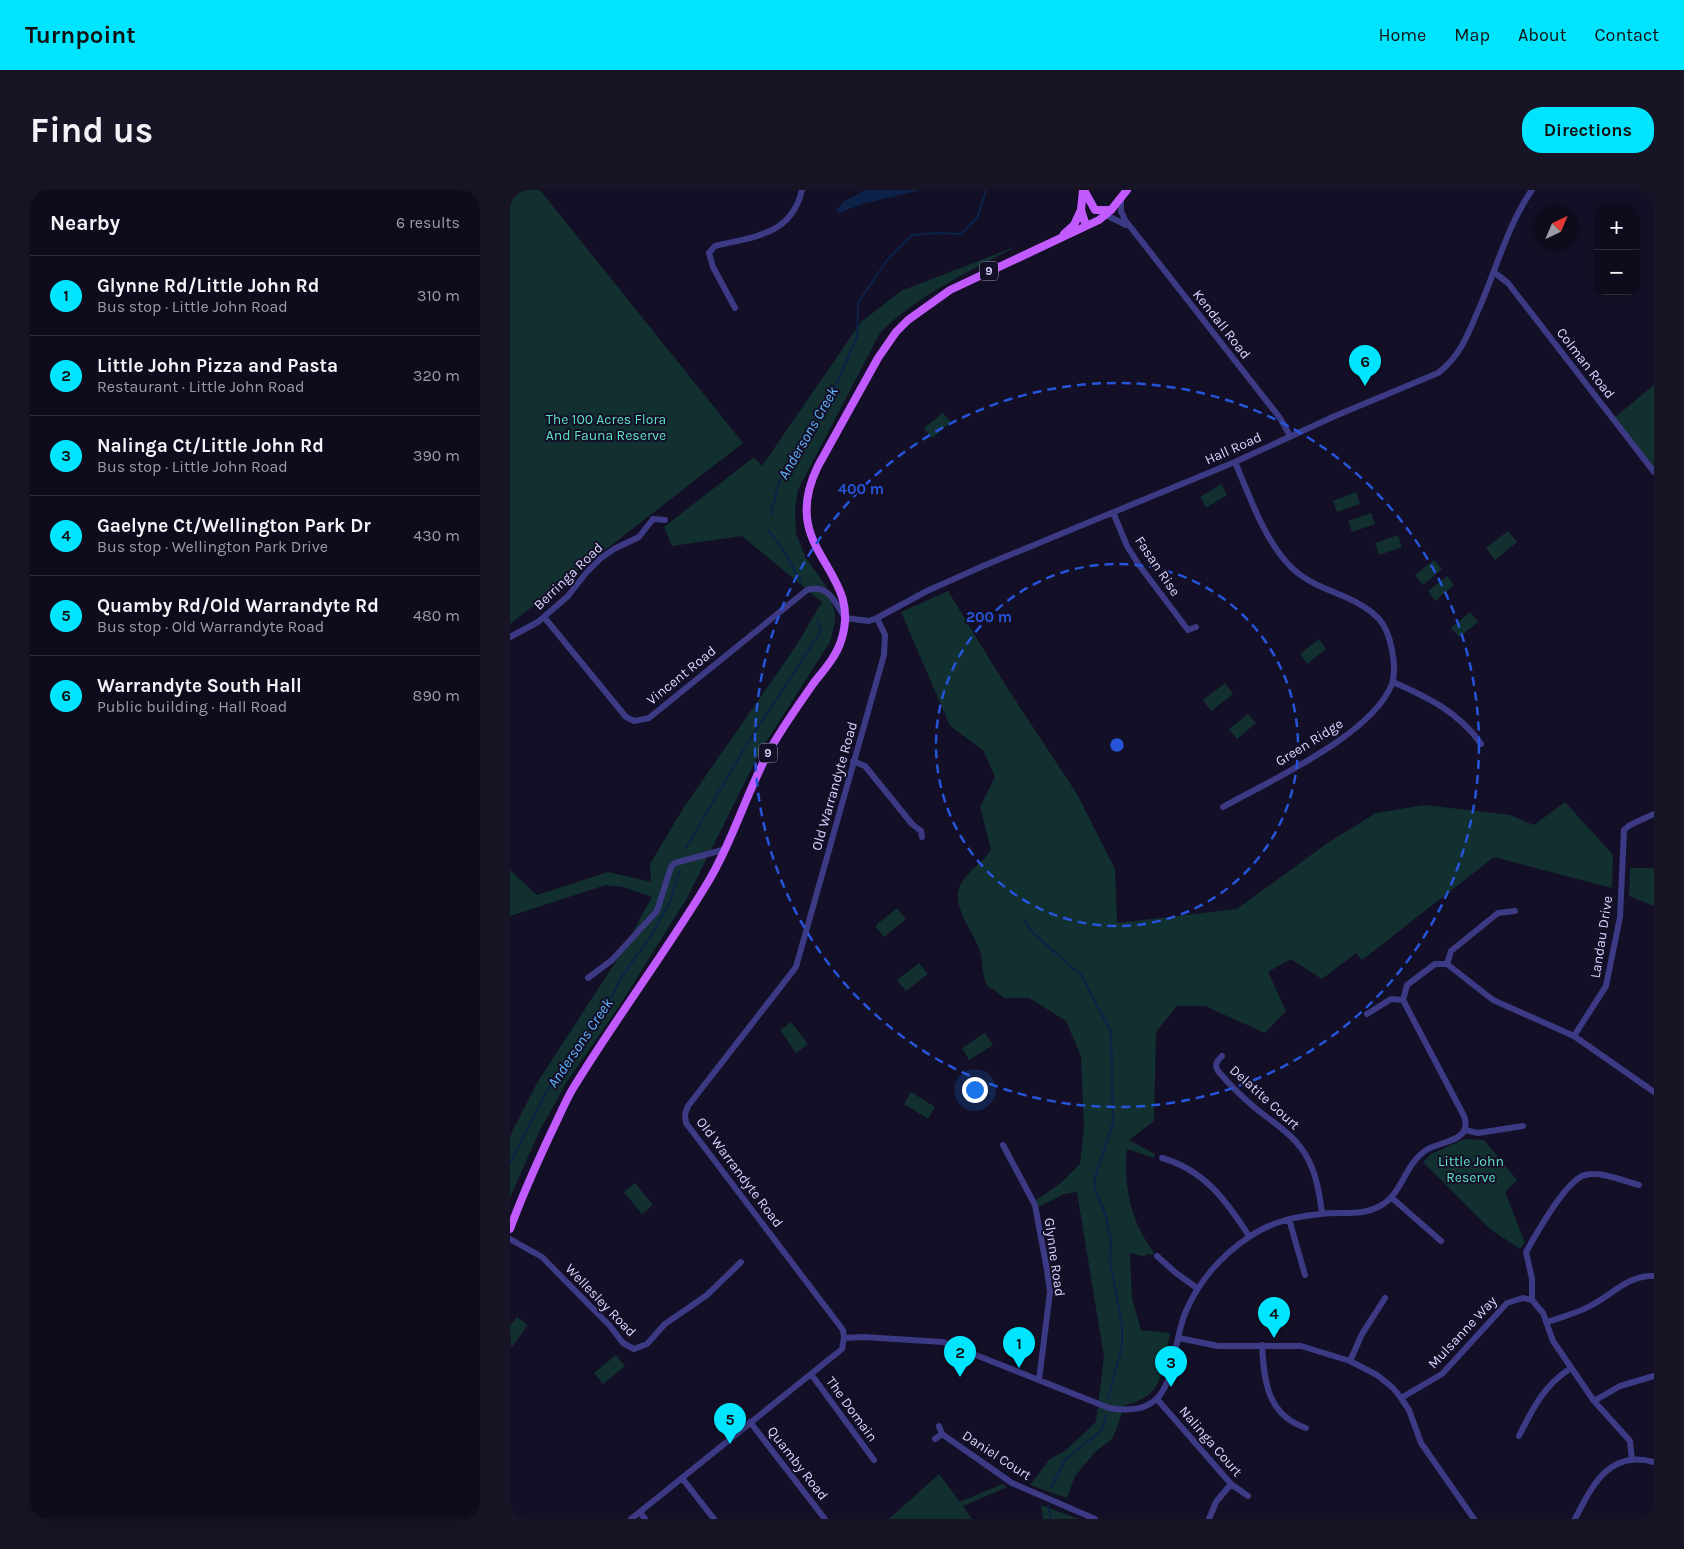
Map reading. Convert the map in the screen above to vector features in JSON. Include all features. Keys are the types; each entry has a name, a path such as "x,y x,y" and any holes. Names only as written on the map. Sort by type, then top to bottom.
{"main road":[{"name":"9","path":"510,1229 522,1194 571,1092 706,886 726,849 768,754 790,716 832,658 841,642 845,618 842,595 812,540 807,527 806,503 809,484 878,358 908,320 950,290 1089,225 1109,212 1127,190"},
{"path":"1028,253 1069,231 1082,210 1084,191"},
{"path":"1084,191 1095,210 1109,212"},
{"path":"1084,191 1089,225"},
{"path":"1082,210 1089,225"}],"street":[{"path":"735,308 713,267 709,253 711,249 715,246 768,233 781,225 798,204 802,190"},
{"name":"Hall Road","path":"845,618 869,621 877,618 951,580 1235,462 1290,436 1438,373 1462,349 1495,273 1516,217 1532,190"},
{"name":"Kendall Road","path":"1121,198 1122,215 1131,229 1280,418 1290,436"},
{"name":"Kendall Road","path":"1109,212 1131,229"},
{"name":"Colman Road","path":"1495,273 1508,283 1654,472"},
{"path":"1235,462 1271,542 1290,566 1311,583 1366,607 1381,621 1390,638 1394,657 1392,682 1432,699 1462,722 1481,744"},
{"name":"Fasan Rise","path":"1113,512 1127,546 1187,633 1196,627"},
{"name":"Berringa Road","path":"510,637 544,617 568,596 601,558 614,549 640,537 653,519 665,520"},
{"name":"Vincent Road","path":"544,617 626,717 634,721 649,718 807,590 817,587 827,591 845,618"},
{"name":"Old Warrandyte Road","path":"844,1338 843,1330 835,1318 686,1123 685,1114 688,1106 796,967 884,655 886,635 877,618"},
{"name":"Green Ridge","path":"1223,806 1328,747 1352,730 1373,713 1386,695 1392,682"},
{"path":"853,761 865,766 912,824 923,831"},
{"name":"Landau Drive","path":"1574,1036 1606,986 1620,917 1624,830 1630,825 1654,814"},
{"path":"588,978 612,960 656,910 671,868 675,863 726,849"},
{"path":"1447,964 1451,951 1498,913 1515,911"},
{"path":"631,1519 842,1349 844,1338 863,1337 943,1342 1109,1408 1131,1410 1157,1399 1167,1387 1173,1370 1181,1324 1197,1288 1220,1260 1249,1236 1289,1220 1322,1213 1346,1214 1367,1212 1381,1206 1392,1198 1416,1158 1428,1149 1457,1138 1464,1130 1464,1116 1402,1000 1407,984 1435,964 1447,964 1493,1000 1574,1036 1654,1092"},
{"path":"1367,1014 1391,999 1402,1000"},
{"name":"Delatite Court","path":"1222,1056 1217,1061 1218,1071 1246,1100 1277,1123 1302,1148 1312,1167 1322,1213"},
{"path":"1464,1130 1478,1133 1523,1126"},
{"name":"Glynne Road","path":"1003,1145 1035,1205 1050,1292 1039,1380"},
{"path":"1162,1158 1176,1162 1211,1185 1224,1198 1249,1236"},
{"path":"1632,1460 1630,1441 1594,1401 1571,1368 1553,1341 1539,1306 1532,1300 1532,1279 1526,1252 1544,1221 1576,1179 1586,1175 1596,1175 1639,1185"},
{"path":"1392,1198 1441,1241"},
{"path":"1289,1220 1305,1275"},
{"name":"Wellesley Road","path":"510,1239 542,1257 605,1321 623,1344 634,1349 647,1344 665,1324 707,1295 741,1262"},
{"path":"1157,1256 1197,1288"},
{"path":"1547,1322 1590,1306 1627,1281 1644,1276 1654,1276"},
{"path":"1350,1361 1362,1334 1385,1298"},
{"name":"Mulsanne Way","path":"1401,1398 1442,1374 1507,1303 1514,1299 1532,1300"},
{"path":"1178,1338 1218,1346 1301,1346 1350,1361 1377,1375 1393,1388 1401,1398 1408,1410 1421,1443 1474,1519"},
{"path":"1262,1345 1264,1376 1272,1401 1292,1423 1306,1428"},
{"path":"1519,1436 1536,1401 1545,1389 1556,1377 1571,1368"},
{"name":"The Domain","path":"811,1374 874,1460"},
{"path":"1594,1401 1620,1386 1654,1376"},
{"name":"Nalinga Court","path":"1157,1399 1231,1484 1248,1496"},
{"name":"Quamby Road","path":"750,1422 825,1519"},
{"name":"Daniel Court","path":"939,1426 942,1434 1016,1485 1095,1519"},
{"name":"Daniel Court","path":"935,1439 942,1434"},
{"path":"1575,1519 1599,1477 1619,1464 1632,1460 1654,1462"},
{"path":"682,1478 714,1519"},
{"path":"1209,1519 1216,1502 1231,1484"},
{"path":"640,1512 645,1519"}],"green space":[{"name":"The 100 Acres Flora And Fauna Reserve","path":"510,190 540,190 743,443 510,624"},
{"path":"1017,246 927,295 880,333 798,490 795,510 796,534 806,558 826,586 835,612 835,622 830,642 761,750 687,898 618,1008 568,1080 541,1128 510,1197 510,1136 537,1083 620,955 652,897 623,887 606,885 510,916 510,870 537,895 608,872 651,882 650,864 684,807 796,646 822,602 742,536 672,546 664,527 754,457 762,466 861,322 901,291"},
{"path":"1654,385 1654,471 1614,418"},
{"path":"943,413 951,422 932,438 924,428"},
{"path":"1221,484 1227,495 1206,508 1200,497"},
{"path":"1356,492 1360,504 1337,512 1333,501"},
{"path":"1371,513 1375,524 1352,532 1348,521"},
{"path":"1508,531 1517,542 1495,560 1486,548"},
{"path":"1398,535 1402,547 1379,555 1375,543"},
{"path":"1434,560 1442,569 1423,585 1415,575"},
{"path":"1447,576 1454,585 1435,601 1428,591"},
{"path":"948,591 1006,686 1077,794 1115,869 1117,923 1237,909 1326,844 1376,813 1425,805 1510,815 1534,825 1565,802 1613,855 1612,888 1494,857 1362,960 1356,953 1322,979 1291,959 1268,972 1286,1011 1265,1033 1205,1006 1177,1006 1156,1032 1154,1121 1129,1140 1155,1154 1154,1158 1127,1149 1126,1163 1128,1190 1134,1216 1146,1241 1154,1252 1153,1255 1146,1254 1147,1257 1130,1253 1132,1298 1141,1330 1170,1333 1163,1369 1155,1388 1148,1395 1138,1401 1125,1405 1113,1438 1095,1452 1075,1476 1067,1498 1030,1485 1050,1459 1065,1451 1096,1422 1104,1357 1077,1192 1064,1194 1039,1207 1036,1200 1061,1183 1080,1164 1084,1127 1081,1056 1066,1021 1029,998 1004,998 989,988 986,984 980,951 960,908 958,899 962,882 991,850 980,807 995,777 983,750 950,726 901,612"},
{"path":"1470,612 1478,622 1459,637 1451,628"},
{"path":"1319,639 1326,649 1307,664 1300,654"},
{"path":"1225,683 1233,694 1211,711 1203,700"},
{"path":"1248,714 1256,723 1237,739 1229,729"},
{"path":"1630,868 1654,868 1654,906 1629,896"},
{"path":"897,908 906,919 884,937 875,926"},
{"path":"919,963 928,974 906,991 897,980"},
{"path":"791,1022 808,1044 796,1053 780,1030"},
{"path":"985,1033 993,1045 969,1060 962,1048"},
{"path":"911,1092 935,1107 928,1119 904,1104"},
{"name":"Little John Reserve","path":"1465,1139 1484,1140 1517,1180 1505,1192 1525,1243 1520,1249 1490,1229 1423,1162 1431,1154"},
{"path":"635,1183 653,1205 642,1214 624,1192"},
{"path":"517,1317 528,1325 511,1348 510,1326"},
{"path":"616,1355 625,1366 603,1384 594,1373"},
{"path":"939,1474 960,1502 1002,1484 1007,1487 963,1506 972,1519 889,1519"},
{"path":"1041,1505 1079,1519 1043,1519"}],"water":[{"path":"865,190 921,190 862,204 839,213 836,211 843,202"}],"waterway":[{"name":"Andersons Creek","path":"771,514 779,482 825,410 857,337 858,303 888,259 912,235 962,234 978,216 986,190"},
{"name":"Andersons Creek","path":"768,530 784,551 801,582"},
{"name":"Andersons Creek","path":"686,848 747,744 821,631 817,619"},
{"name":"Andersons Creek","path":"510,1163 550,1085 576,1045 605,1010 623,975 650,937 670,902 679,872"},
{"path":"1024,920 1034,934 1082,976 1111,1032 1113,1123 1095,1177 1094,1187 1105,1213 1111,1239 1110,1261 1122,1325 1122,1347 1108,1398"},
{"name":"Andersons Creek","path":"1051,1488 1065,1460 1102,1430 1106,1416"},
{"path":"1048,1506 1051,1519"}],"place":[{"name":"Warrandyte South Hall","path":"1365,386"},
{"name":"Gaelyne Ct/Wellington Park Dr","path":"1274,1338"},
{"name":"Glynne Rd/Little John Rd","path":"1019,1368"},
{"name":"Little John Pizza and Pasta","path":"960,1377"},
{"name":"Nalinga Ct/Little John Rd","path":"1171,1387"},
{"name":"Quamby Rd/Old Warrandyte Rd","path":"730,1444"}]}
